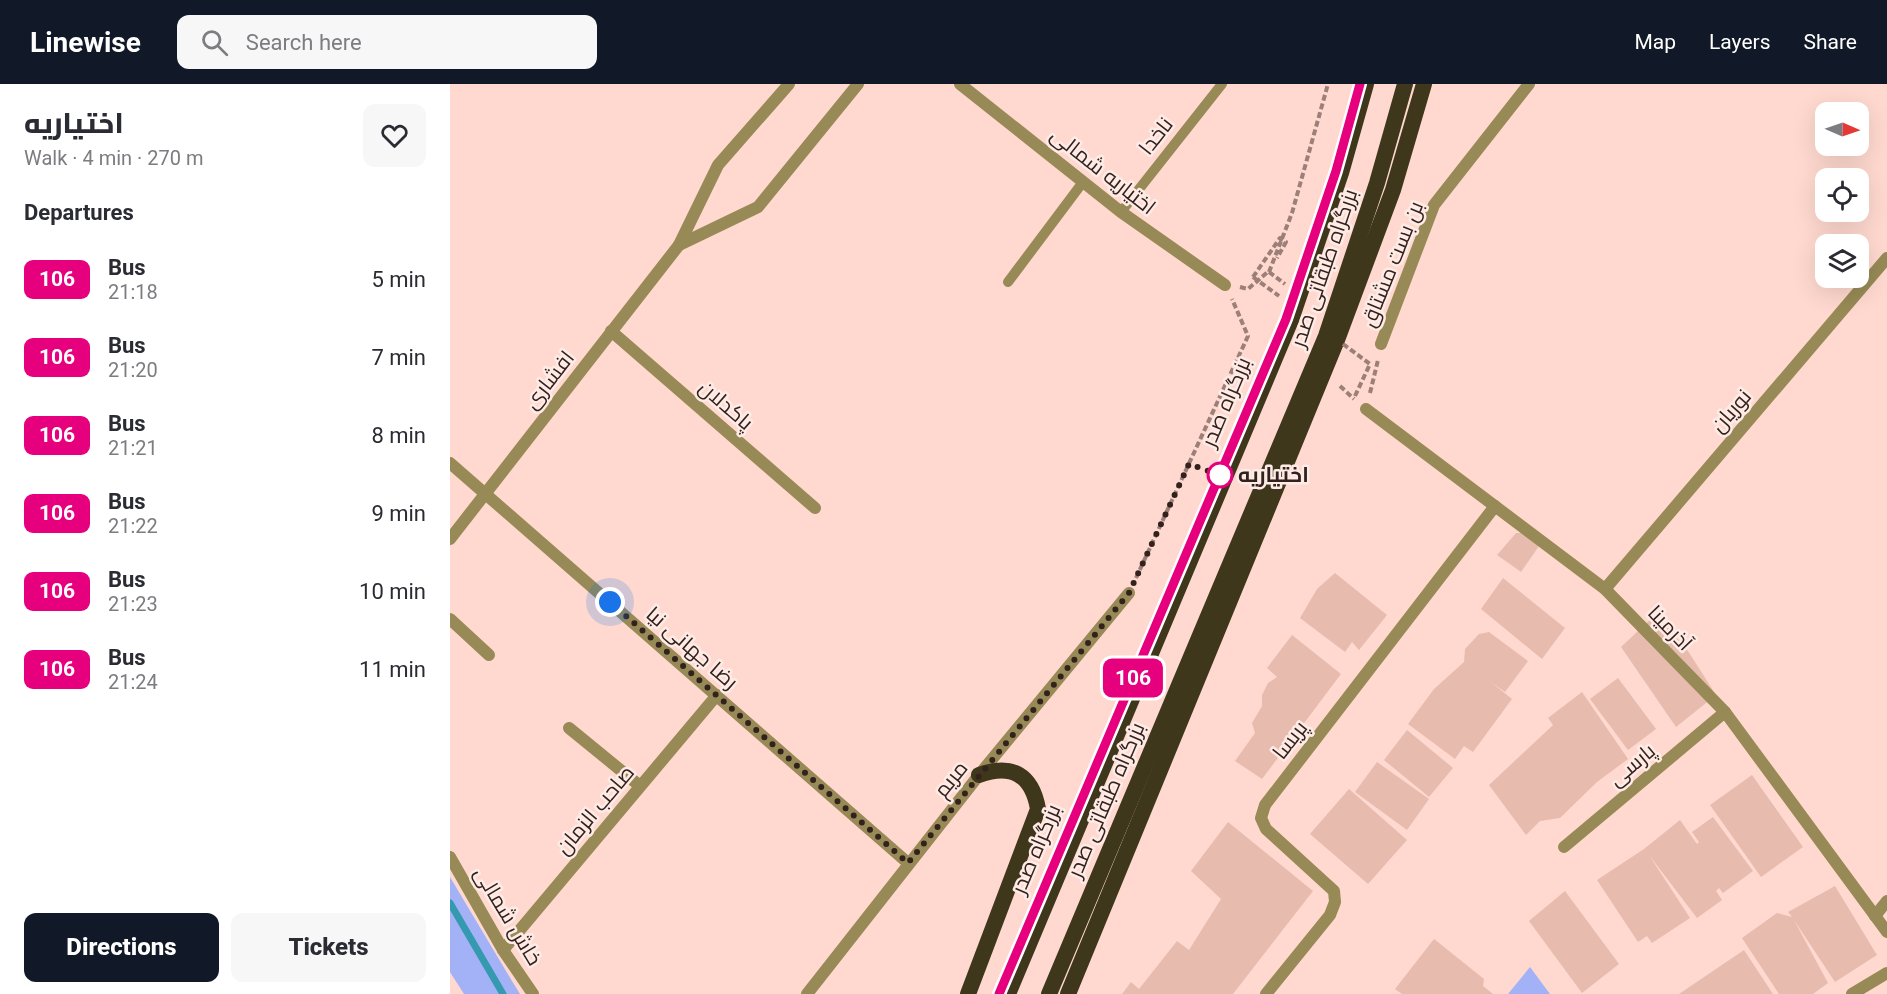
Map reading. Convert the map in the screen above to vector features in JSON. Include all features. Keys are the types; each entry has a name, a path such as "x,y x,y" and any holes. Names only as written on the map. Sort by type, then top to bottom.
{"highway":[{"name":"بزرگراه صدر","path":"999,994 1286,319 1336,171 1360,84"},
{"name":"بزرگراه طبقاتی صدر","path":"1008,994 1291,320 1341,173 1366,84"},
{"name":"بزرگراه طبقاتی صدر","path":"1049,994 1326,336 1377,183 1405,84"},
{"path":"1068,994 1324,372 1393,190 1424,84"},
{"path":"968,994 1038,809 1035,792 1025,779 1011,771 995,769 979,775"}],"street":[{"name":"افشاری","path":"450,539 679,245 718,165 789,84"},
{"name":"افشاری","path":"679,245 759,207 858,84"},
{"name":"اختیاریه شمالی","path":"960,84 1121,212 1225,285"},
{"name":"بن بست مشتاق","path":"1381,344 1434,205 1529,84"},
{"name":"نوریان","path":"1605,589 1887,258"},
{"name":"پاکدلان","path":"611,331 815,508"},
{"name":"آذرمینا","path":"1366,409 1605,589 1725,712 1887,932"},
{"name":"رضا جهانی نیا","path":"450,463 908,863"},
{"name":"پریسا","path":"1266,994 1330,915 1335,902 1334,891 1266,829 1261,818 1265,805 1495,506"},
{"name":"مریم","path":"807,994 908,863 1129,593"},
{"path":"450,619 489,655"},
{"name":"صاحب الزمان","path":"503,950 717,695"},
{"name":"پارسی","path":"1564,847 1725,712"},
{"path":"569,728 640,786"},
{"name":"خاش شمالی","path":"450,857 503,950 533,994"},
{"path":"1875,916 1887,901"},
{"path":"1852,994 1887,973"}],"lane":[{"name":"ناخدا","path":"1121,212 1222,84"},
{"path":"1008,282 1083,182"}],"path":[{"path":"1269,272 1292,213 1328,84"},
{"path":"1225,285 1248,288 1269,272 1286,242 1280,237 1253,277"},
{"path":"1129,593 1248,336 1225,285"},
{"path":"1324,372 1366,409 1381,344"},
{"path":"1354,398 1370,364"}],"shaded area":[{"path":"450,877 520,994 464,994 450,972"},
{"path":"1530,967 1550,994 1508,994"}],"building":[{"path":"1516,533 1526,533 1539,546 1521,572 1497,555"},
{"path":"1335,573 1387,615 1359,650 1352,642 1345,652 1300,618 1317,589"},
{"path":"1503,578 1565,628 1542,659 1481,609"},
{"path":"1656,614 1688,651 1716,695 1676,727 1621,647"},
{"path":"1489,632 1528,661 1505,692 1491,682 1512,699 1473,752 1464,746 1455,759 1408,724 1434,689 1464,662 1465,649 1479,634"},
{"path":"1292,635 1341,674 1262,779 1235,761 1255,733 1252,723 1262,706 1262,695 1268,683 1277,677 1267,668"},
{"path":"1618,678 1656,729 1628,750 1590,699"},
{"path":"1582,692 1628,759 1597,782 1560,818 1540,821 1526,835 1489,785 1553,725 1548,718"},
{"path":"1407,730 1453,768 1429,797 1384,760"},
{"path":"1377,762 1429,799 1407,830 1355,792"},
{"path":"1752,775 1803,847 1761,877 1710,805"},
{"path":"1349,789 1407,840 1368,884 1310,834"},
{"path":"1713,817 1753,871 1723,893 1719,888 1716,891 1722,900 1697,918 1649,855 1690,918 1652,943 1647,936 1638,942 1597,880 1644,849 1680,820 1697,844 1699,842 1692,832"},
{"path":"1228,822 1313,891 1233,994 1122,994 1131,982 1139,989 1177,941 1189,950 1221,899 1191,871"},
{"path":"1835,886 1877,955 1835,982 1794,920 1828,983 1813,994 1779,994 1742,938 1777,913 1792,917 1788,912"},
{"path":"1565,891 1619,964 1582,993 1529,921"},
{"path":"1434,939 1484,979 1483,986 1493,994 1402,994 1395,989"},
{"path":"1744,950 1773,994 1679,994"}],"waterway":[{"path":"450,903 503,994"}],"bus line":[{"name":"106","path":"999,994 1286,319 1336,171 1360,84"}],"place":[{"name":"اختیاریه","path":"1220,475"}],"route":[{"path":"610,602 908,863 1129,593 1189,464 1220,475"}]}
